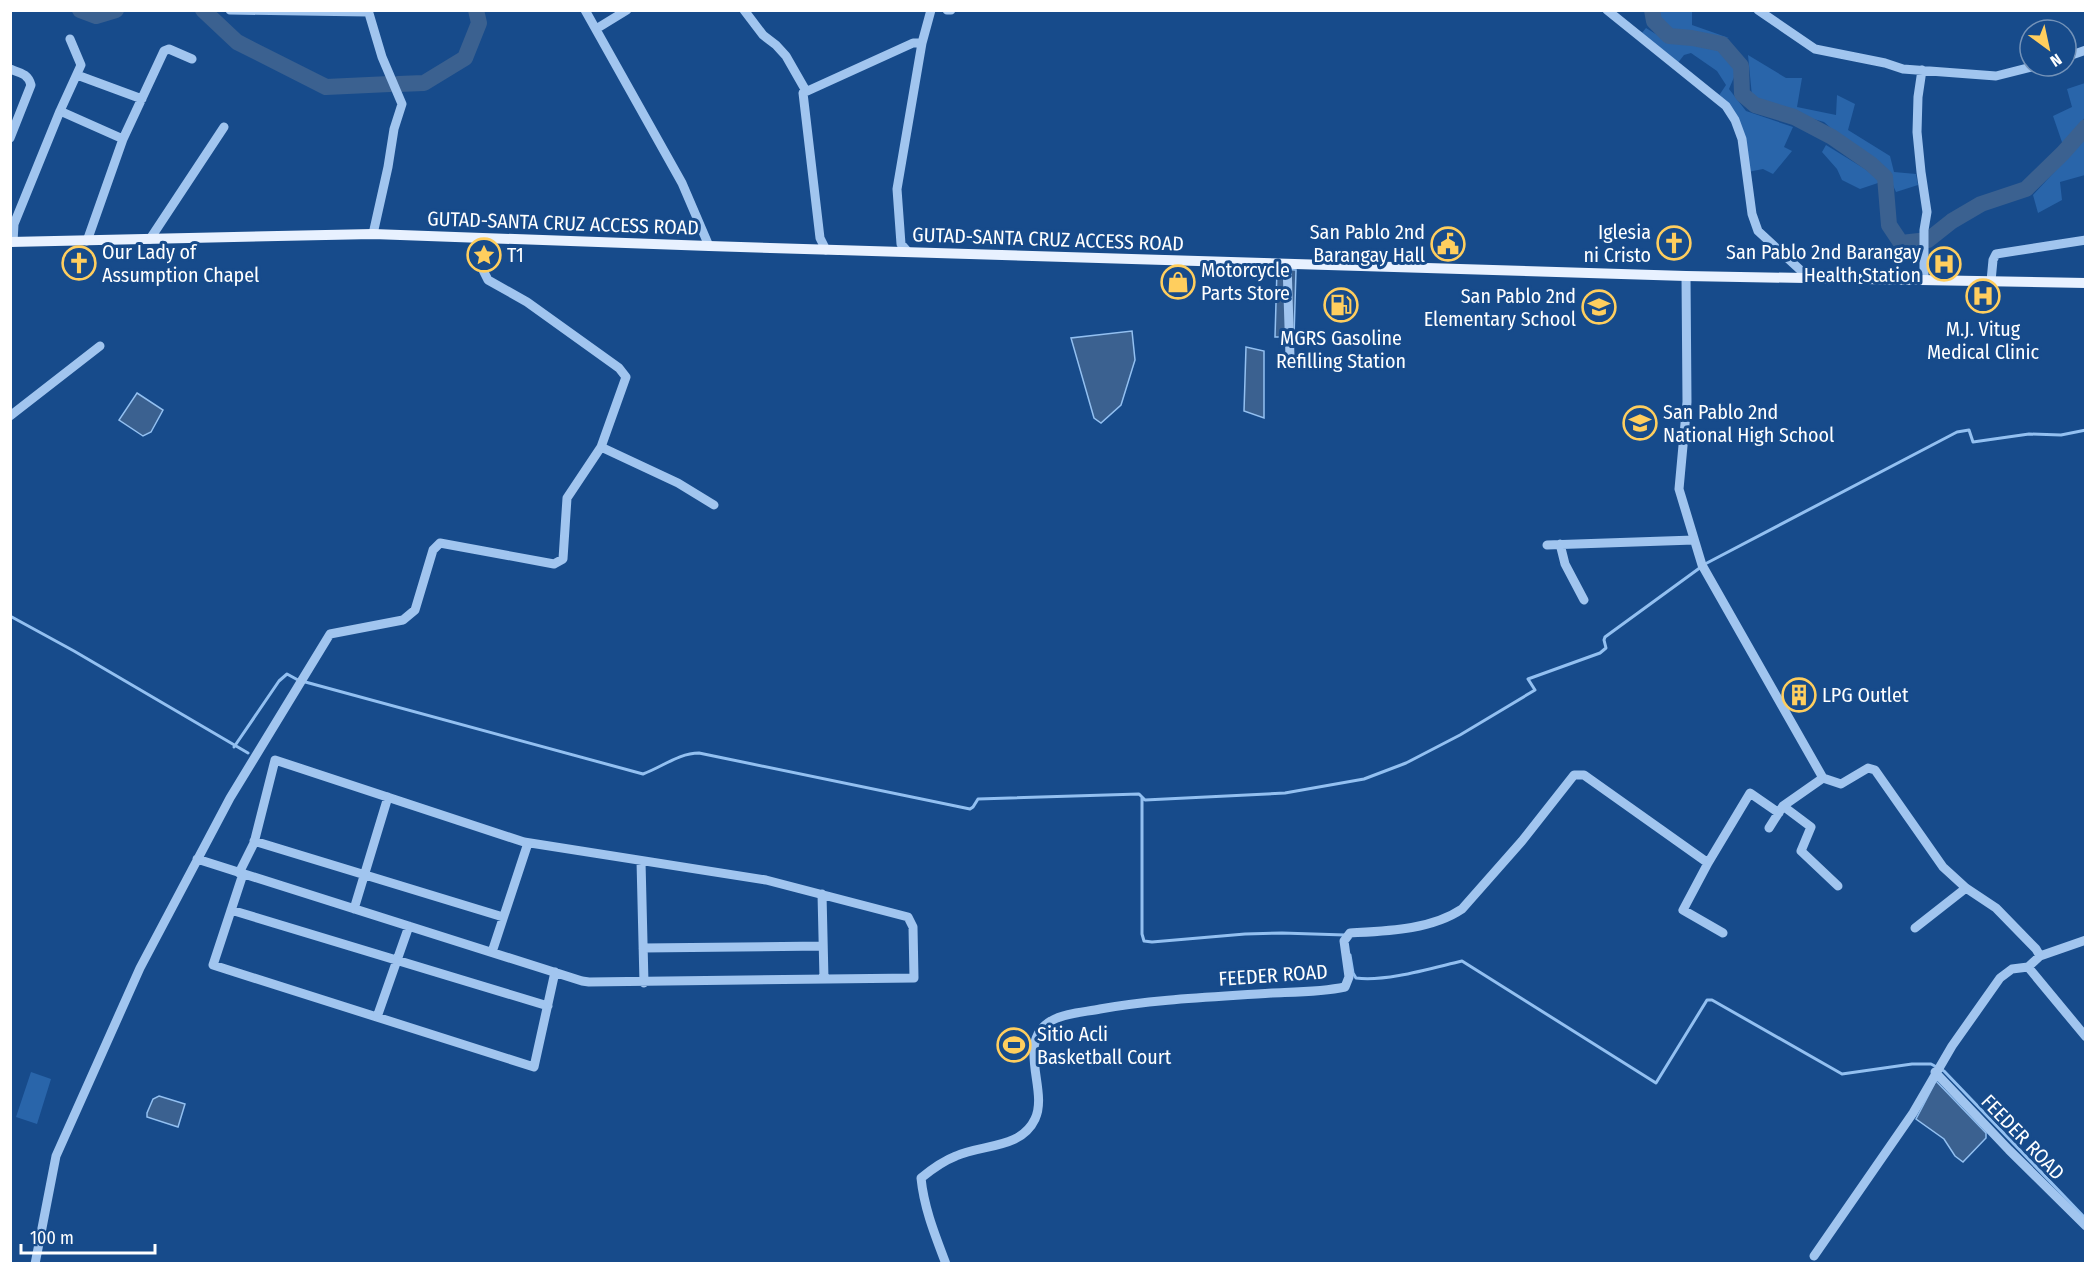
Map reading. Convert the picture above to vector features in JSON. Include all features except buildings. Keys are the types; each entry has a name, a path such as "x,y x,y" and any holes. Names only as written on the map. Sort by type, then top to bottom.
{"main road":[{"name":"GUTAD-SANTA CRUZ ACCESS ROAD","path":"12,242 373,234 1686,276 2085,283"}],"street":[{"path":"230,10 368,11 382,57 402,104 394,129 373,234"},
{"path":"585,10 682,183 709,246"},
{"path":"596,29 627,10"},
{"path":"744,10 763,35 786,56 806,91"},
{"path":"908,252 901,244 897,189 922,43 931,10"},
{"path":"1607,10 1726,106 1735,120 1742,139 1752,214 1758,231 1808,277"},
{"path":"1758,10 1815,49 1885,63 1903,69 1996,76 2018,70"},
{"path":"12,242 14,224 81,65 70,39"},
{"path":"826,250 820,238 803,93 913,43 922,43"},
{"path":"87,241 123,139 164,51 169,49 192,59"},
{"path":"10,69 23,73 29,78 31,85 10,138"},
{"path":"1922,70 1918,97 1917,132 1927,212 1923,234 1924,279"},
{"path":"77,75 142,99"},
{"path":"60,111 123,139"},
{"path":"150,239 224,127"},
{"path":"35,1263 56,1156 140,968 230,798 304,673 333,632 404,620 409,617 415,610 434,550 440,543 554,564 561,562 564,556 567,498 601,447 626,377 619,368 527,302 488,280 483,270 493,239"},
{"path":"1990,281 1996,254 2085,240"},
{"path":"1287,264 1290,357"},
{"path":"1686,276 1687,402 1679,489 1702,565 1823,778 1841,784 1868,768 1875,770 1943,867 1966,888 1996,908 2040,956"},
{"path":"10,416 100,346"},
{"path":"601,447 678,483 714,505"},
{"path":"1547,545 1694,540"},
{"path":"1560,544 1565,564 1584,600"},
{"path":"197,859 241,873 354,909 589,982 914,978 913,927 908,917 766,880 528,843 275,760 254,841 241,873 213,965 534,1067 555,972"},
{"name":"FEEDER ROAD","path":"946,1263 931,1226 921,1178 956,1156 1015,1140 1028,1131 1036,1117 1040,1101 1034,1070 1034,1052 1038,1034 1052,1020 1133,1003 1345,987 1349,977 1344,941 1350,933 1385,931 1435,922 1450,917 1462,909 1522,841 1574,775 1584,775 1708,863"},
{"path":"1769,828 1781,809 1823,778"},
{"path":"1723,933 1683,910 1750,793 1812,827 1801,851 1838,886"},
{"path":"354,909 388,797"},
{"path":"254,841 503,917"},
{"path":"492,952 528,843"},
{"path":"640,861 644,983"},
{"path":"1915,928 1966,888"},
{"path":"822,894 824,979"},
{"path":"231,910 548,1006"},
{"path":"377,1017 409,926"},
{"path":"1814,1256 1912,1113 1938,1069 2000,978 2012,969 2028,967 2040,956 2085,940"},
{"path":"643,948 823,946"},
{"path":"2028,967 2085,1036"},
{"name":"FEEDER ROAD","path":"1938,1069 2009,1150 2085,1226"}],"shaded area":[{"path":"1656,11 1692,11 1692,25 1729,38 1697,36 1675,31 1660,20"},
{"path":"1646,28 1667,41 1719,47 1738,68 1729,89 1746,111 1793,127 1784,147 1792,151 1773,174 1763,169 1748,172 1743,140 1718,97 1726,85 1717,71 1691,53 1684,55 1677,64 1641,34"},
{"path":"1748,55 1786,78 1802,78 1797,107 1836,115 1837,95 1855,104 1848,130 1890,156 1894,172 1916,174 1918,185 1896,192 1887,172 1873,158 1850,145 1824,122 1789,112 1780,106 1760,102 1752,96"},
{"path":"2085,83 2085,117 2064,148 2053,116 2072,107 2067,89"},
{"path":"2084,140 2085,175 2060,182 2062,200 2038,213 2033,195"},
{"path":"1826,145 1865,169 1881,182 1860,189 1842,180 1837,169 1822,152"},
{"path":"1277,269 1296,270 1294,337 1275,337"},
{"path":"1132,331 1135,360 1121,405 1101,423 1094,418 1071,338"},
{"path":"1246,347 1264,351 1264,418 1244,411"},
{"path":"137,393 163,410 151,432 143,436 119,420"},
{"path":"31,1072 51,1079 37,1124 16,1117"},
{"path":"1936,1081 1986,1133 1986,1138 1963,1162 1955,1156 1944,1139 1916,1119"},
{"path":"159,1096 185,1104 178,1127 147,1117 153,1099"}],"waterway":[{"path":"80,10 96,16 116,10"},
{"path":"203,10 237,42 326,87 390,84"},
{"path":"398,84 424,83 465,58 479,23 476,10"},
{"path":"1652,10 1654,21 1669,36 1722,44 1741,66 1742,94 1755,105 1794,117 1832,137 1871,164 1885,177 1889,225 1901,243 1928,240 1952,221 1981,204 2026,189 2086,127"},
{"path":"1705,564 1957,432 1969,430 1973,442 2029,434 2061,435 2086,430"},
{"path":"234,747 279,681 287,674 298,680 643,774 678,758 699,753 970,809 978,799 1139,794 1145,800 1285,793 1364,779 1406,763 1460,735 1535,690 1528,679 1600,653 1606,648 1605,637 1701,567"},
{"path":"10,616 248,753"},
{"path":"1142,798 1142,934 1144,941 1245,934 1345,935"},
{"path":"1350,955 1356,978 1368,979 1409,974 1462,961 1656,1083 1707,1000 1712,1000 1842,1074 1912,1064 1931,1064 1944,1071 2086,1219"}],"place":[{"name":"Iglesia ni Cristo","path":"1674,243"},
{"name":"San Pablo 2nd Barangay Hall","path":"1448,244"},
{"name":"T1","path":"484,255"},
{"name":"Our Lady of Assumption Chapel","path":"79,263"},
{"name":"San Pablo 2nd Barangay Health Station","path":"1944,264"},
{"name":"Motorcycle Parts Store","path":"1178,282"},
{"name":"M.J. Vitug Medical Clinic","path":"1983,296"},
{"name":"MGRS Gasoline Refilling Station","path":"1341,305"},
{"name":"San Pablo 2nd Elementary School","path":"1599,307"},
{"name":"San Pablo 2nd National High School","path":"1640,423"},
{"name":"LPG Outlet","path":"1799,695"},
{"name":"Sitio Acli Basketball Court","path":"1014,1045"}]}
